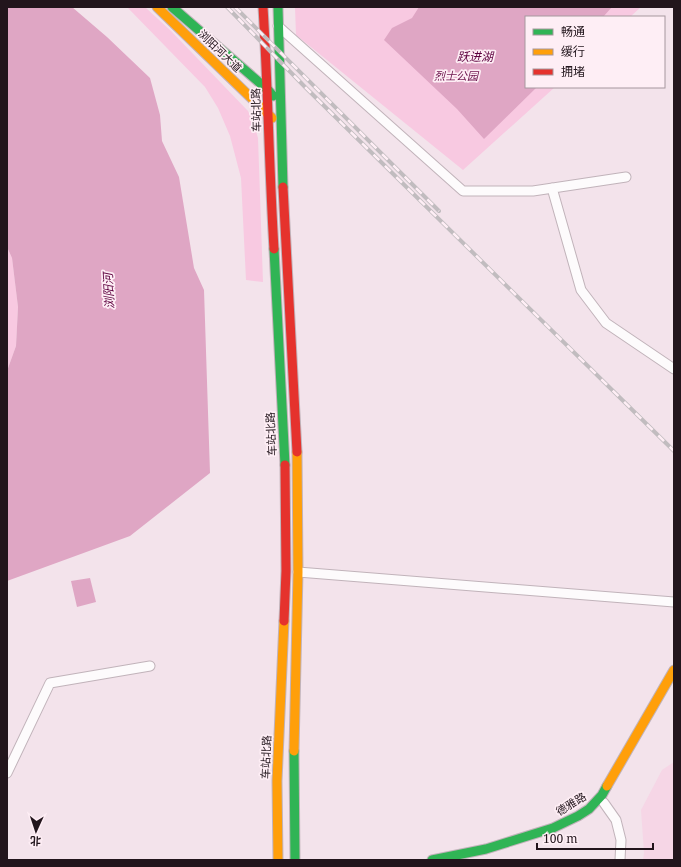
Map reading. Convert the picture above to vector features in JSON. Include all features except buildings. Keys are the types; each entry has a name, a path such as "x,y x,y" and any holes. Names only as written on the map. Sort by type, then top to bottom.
{"main road":[{"name":"浏阳河大道","path":"157,7 267,113 282,131"},
{"name":"浏阳河大道","path":"172,7 268,90 281,105"},
{"name":"车站北路","path":"263,7 285,468 286,572 277,781 278,860"},
{"path":"278,7 284,217 298,468 298,572 294,764 295,860"},
{"name":"德雅路","path":"432,860 486,849 544,831 578,816 589,809 602,795 674,670"},
{"name":"德雅路","path":"452,860 486,853 555,833 589,816 604,803 674,682"}],"street":[{"path":"278,26 463,191 533,190 626,176"},
{"path":"552,188 581,290 606,323 674,370"},
{"path":"298,572 674,602"},
{"path":"7,773 50,683 150,666"},
{"path":"604,803 616,820 621,840 620,860"}],"shaded area":[{"path":"674,762 674,860 643,860 644,853 641,810 662,770"}],"green space":[{"path":"127,7 145,7 171,31 248,111 258,138 263,282 246,280 241,178 230,136 218,108 205,87"},
{"name":"烈士公园","path":"295,7 641,7 631,16 525,16 525,88 554,88 463,170 296,35"},
{"path":"7,247 12,258 18,307 16,346 7,371"}],"water":[{"name":"浏阳河","path":"7,7 72,7 107,37 150,78 160,115 162,141 179,177 194,268 204,290 210,473 130,536 7,581 7,371 16,346 18,307 12,258 7,247"},
{"name":"跃进湖","path":"419,7 612,7 604,16 525,16 525,88 536,88 484,139 457,109 384,40 392,28 412,18"},
{"path":"90,578 96,602 77,607 71,581"}],"railway":[{"path":"227,7 305,87 674,451"},
{"path":"235,7 439,211"}],"traffic: fast":[{"path":"172,7 273,96"},
{"path":"278,7 283,187"},
{"path":"274,249 285,465"},
{"path":"294,751 295,860"},
{"path":"432,860 486,849 553,828 589,809 602,795 607,786"}],"traffic: slow":[{"path":"157,7 272,118"},
{"path":"294,751 298,572 297,452"},
{"path":"278,860 277,781 284,621"},
{"path":"607,786 674,670"}],"traffic: jam":[{"path":"263,7 274,249"},
{"path":"283,187 297,452"},
{"path":"284,621 286,571 285,465"}]}
